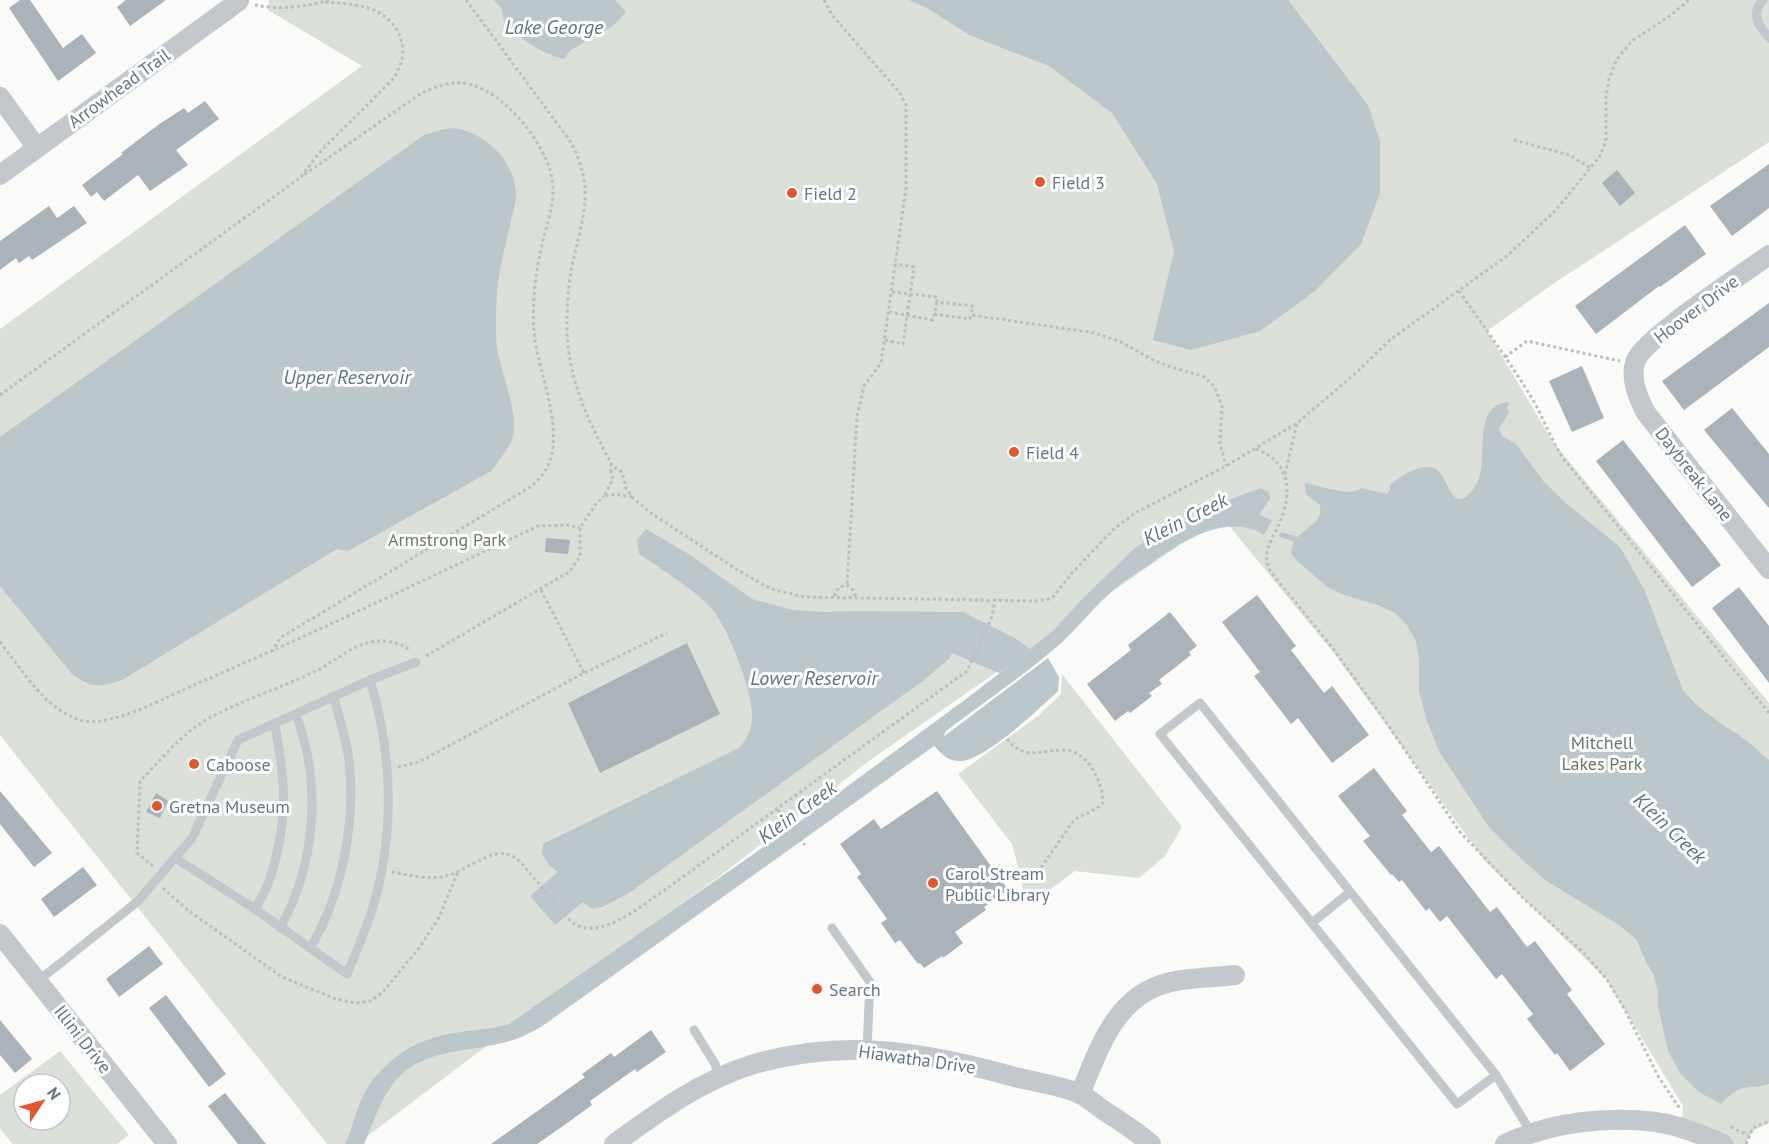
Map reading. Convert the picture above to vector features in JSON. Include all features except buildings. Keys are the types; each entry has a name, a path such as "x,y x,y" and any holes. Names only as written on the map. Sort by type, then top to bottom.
{"street":[{"name":"Arrowhead Trail","path":"0,175 238,1"},
{"path":"0,97 37,148"},
{"name":"Hoover Drive","path":"1634,365 1655,338 1769,255"},
{"name":"Daybreak Lane","path":"1634,365 1639,400 1646,413 1769,569"},
{"name":"Illini Drive","path":"0,934 164,1143"},
{"path":"1080,1094 1113,1022 1124,1008 1142,994 1166,983 1235,975"},
{"name":"Hiawatha Drive","path":"614,1144 693,1090 719,1077 750,1066 806,1052 867,1049 951,1060 1080,1094 1151,1144"},
{"path":"1505,1144 1556,1126 1599,1120 1658,1122 1723,1144"}],"lane":[{"path":"1763,0 1756,9 1756,18 1769,38"},
{"path":"38,981 137,902 192,838 238,740 370,680 416,662"},
{"path":"175,858 255,909 347,974 373,908 381,870 388,807 388,770 382,728 370,680"},
{"path":"310,948 328,914 337,887 349,826 349,759 334,698"},
{"path":"1496,1075 1457,1104 1160,734 1200,703 1496,1075 1532,1134"},
{"path":"280,928 289,912 303,871 311,821 309,758 305,738 296,715"},
{"path":"255,909 264,896 271,879 282,821 284,786 275,724"},
{"path":"1313,922 1350,892"},
{"path":"832,928 870,982 867,1049"},
{"path":"694,1030 715,1064 719,1077"}],"path":[{"path":"238,1 263,7 297,6 329,0"},
{"path":"416,662 569,572 580,557 580,528 604,496 613,479 611,463 589,422 577,392 569,351 568,300 573,262 586,203 585,182 580,159 570,141 466,0"},
{"path":"824,0 832,15 900,93 906,105 906,188 885,340 881,363 864,386 857,416 847,585"},
{"path":"611,471 616,468 622,472 632,497 651,513 736,569 771,589 805,597 1036,601 1049,599 1115,528 1137,512 1226,466 1297,423 1348,380 1391,339 1417,318 1507,256 1532,233 1556,210 1600,156 1606,141 1606,97 1609,79 1617,59 1632,41 1689,0"},
{"path":"301,177 319,153 395,77 402,61 401,38 394,25 385,16 360,6 322,2"},
{"path":"0,395 301,177 420,94 439,86 462,83 483,88 500,99 533,136 552,172 552,202 539,255 534,295 534,332 554,430 553,450 545,472 532,486 280,638 272,652"},
{"path":"1514,140 1569,155 1591,168"},
{"path":"885,340 903,344 914,267 895,264"},
{"path":"1459,291 1506,357 1534,402 1563,458 1769,713"},
{"path":"889,312 933,320 937,302 937,297 892,292"},
{"path":"934,314 970,319 973,306 937,302"},
{"path":"971,315 1095,333 1121,342 1159,363 1205,377 1215,388 1222,406 1220,443 1226,466"},
{"path":"1506,357 1527,341 1624,362 1625,356 1634,365"},
{"path":"1297,423 1285,474 1287,488 1285,504 1266,554 1267,565 1276,580 1332,647 1378,710 1460,832 1524,899 1584,953 1608,981 1658,1076 1680,1109"},
{"path":"1256,449 1276,459 1285,474"},
{"path":"604,496 615,494 632,497"},
{"path":"0,642 46,699 62,711 84,721 117,718 272,652 538,526 560,525 580,528"},
{"path":"834,596 838,587 847,585"},
{"path":"847,585 856,597"},
{"path":"541,590 584,673"},
{"path":"381,870 437,878 458,872 494,854 504,853 519,860 574,924 594,929 605,927 622,918 778,810 967,671 990,622 995,599"},
{"path":"388,770 419,762 584,673 667,633"},
{"path":"1007,739 1012,746 1029,753 1073,751 1098,776 1103,794 1103,803 1095,811 1074,820 1038,872"},
{"path":"778,810 805,845"},
{"path":"1746,1144 1753,1128 1769,1121"}],"green space":[{"name":"Armstrong Park","path":"269,0 1769,0 1769,142 1550,286 1487,331 1553,442 1769,703 1769,1123 1754,1130 1745,1144 1700,1144 1681,1136 1683,1106 1606,979 1485,861 1333,652 1221,516 873,758 716,879 558,992 357,1144 327,1144 0,735 0,329 362,66 268,10"},
{"path":"1062,674 1182,827 1165,856 1139,878 1075,871 1031,904 1023,893 1012,844 958,774 1038,716 1061,694"},
{"path":"60,1051 129,1135 117,1144 12,1144 0,1128 0,1095 12,1086 12,1132 72,1132 72,1072 31,1072"}],"water":[{"name":"Lake George","path":"493,0 615,0 626,11 609,28 571,49 564,59 531,45 517,35 504,23 502,8"},
{"path":"909,0 1288,0 1368,105 1380,141 1380,193 1361,244 1315,291 1260,331 1191,350 1153,340 1174,251 1157,184 1112,113 1049,66 969,35 929,9"},
{"name":"Upper Reservoir","path":"456,128 478,136 497,151 510,171 516,194 501,266 496,306 497,347 511,404 514,427 513,436 504,454 491,471 348,551 337,549 122,680 96,685 85,682 72,674 0,586 0,437 424,135"},
{"name":"Mitchell Lakes Park","path":"1507,402 1509,412 1499,429 1502,436 1516,444 1544,482 1567,504 1620,547 1644,589 1683,690 1705,712 1747,741 1769,760 1769,1084 1739,1089 1721,1104 1699,1092 1680,1073 1668,1051 1653,973 1636,939 1619,925 1545,880 1514,852 1489,827 1439,751 1426,718 1419,691 1416,641 1406,624 1395,613 1378,605 1344,595 1326,586 1291,553 1295,540 1319,517 1320,505 1306,494 1305,483 1342,491 1350,492 1361,488 1387,494 1390,485 1405,474 1430,467 1440,473 1455,497 1460,499 1466,497 1479,479 1484,427 1488,415 1495,407"},
{"name":"Lower Reservoir","path":"1261,488 1269,492 1270,499 1259,515 1272,520 1264,535 1249,529 1218,528 1173,548 1120,584 1059,645 946,731 943,737 1048,658 1059,677 1058,691 998,743 972,758 961,761 949,759 934,746 541,1027 500,1044 433,1057 404,1072 387,1092 364,1144 345,1144 365,1092 381,1071 401,1054 436,1037 509,1024 788,830 1009,666 999,673 952,653 949,659 924,680 629,893 602,907 592,909 583,902 555,925 530,896 558,872 548,864 542,853 543,844 739,748 751,727 752,708 749,694 739,662 725,630 712,609 696,594 639,554 637,540 646,529 687,553 752,599 793,610 963,612 1015,638 1030,649 1054,630 1081,600 1136,547 1198,516 1204,509 1209,511"}],"waterway":[{"path":"1282,535 1295,539"}],"place":[{"name":"Field 3","path":"1040,182"},
{"name":"Field 2","path":"792,193"},
{"name":"Field 4","path":"1014,452"},
{"name":"Caboose","path":"194,764"},
{"name":"Gretna Museum","path":"157,806"},
{"name":"Carol Stream Public Library","path":"933,883"},
{"name":"Search","path":"817,989"}],"water label":[{"name":"Klein Creek","path":"1185,519"},
{"name":"Klein Creek","path":"797,812"},
{"name":"Klein Creek","path":"1670,828"}]}
